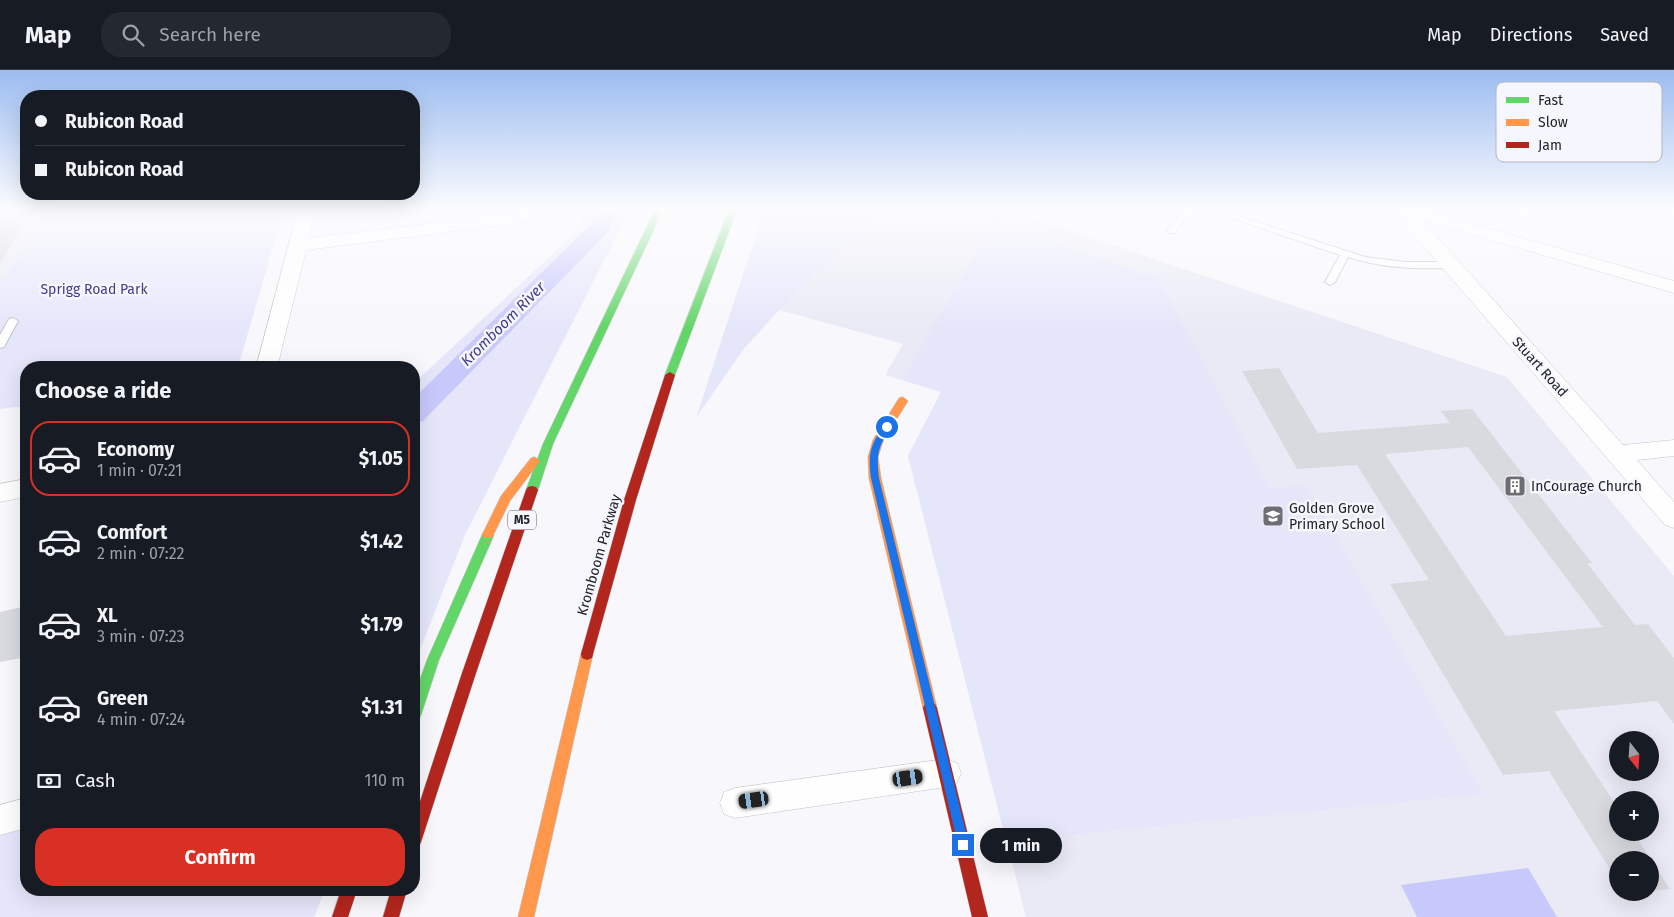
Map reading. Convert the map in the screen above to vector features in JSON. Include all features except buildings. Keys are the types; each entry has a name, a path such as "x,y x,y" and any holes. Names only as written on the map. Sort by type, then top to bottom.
{"main road":[{"name":"M5","path":"420,824 480,640 548,444 640,250"},
{"name":"Kromboom Parkway","path":"526,917 580,682 630,500 672,372 717,250"},
{"path":"904,401 878,440 873,457 875,478 980,917"},
{"path":"420,700 452,617 505,499 548,444"},
{"path":"537,866 539,917"},
{"path":"340,917 347,896"},
{"path":"391,917 397,896"}],"street":[{"path":"268,361 297,250"},
{"name":"Stuart Road","path":"1436,250 1674,518"},
{"path":"1546,250 1674,287"},
{"path":"1617,454 1674,448"},
{"path":"0,492 20,489"},
{"path":"735,803 946,773"},
{"path":"0,820 20,815"}],"lane":[{"path":"1335,250 1387,264 1412,266 1449,265"},
{"path":"1330,282 1346,253"},
{"path":"0,343 13,321"}],"shaded area":[{"path":"0,250 22,250 2,281 0,281"},
{"name":"Golden Grove Primary School","path":"840,250 1125,250 1507,377 1674,576 1674,917 1026,917 908,456 941,392 885,375 903,344 779,310"}],"green space":[{"name":"Sprigg Road Park","path":"22,250 272,250 240,361 20,361 20,407 0,409 0,281 2,281"},
{"path":"558,250 610,250 465,535 420,650 420,377"},
{"path":"751,250 840,250 779,310 743,350 696,418"},
{"path":"978,250 1076,250 1159,279 1269,488 1307,486 1483,794 1006,841 908,456 941,392 902,380"},
{"path":"20,815 20,896 323,896 314,917 0,917 0,820"}],"water":[{"path":"1528,868 1557,917 1417,917 1401,885"}],"waterway":[{"name":"Kromboom River","path":"420,408 578,250"}],"traffic: fast":[{"path":"532,490 548,444 640,250"},
{"path":"670,375 718,250"},
{"path":"420,698 433,660 488,535"}],"traffic: slow":[{"path":"903,401 878,440 873,457 875,478 930,708"},
{"path":"488,535 505,499 535,461"},
{"path":"526,917 587,654"}],"traffic: jam":[{"path":"587,654 630,500 670,375"},
{"path":"420,824 532,490"},
{"path":"930,708 980,917"},
{"path":"340,917 347,896"},
{"path":"391,917 397,896"}],"place":[{"name":"InCourage Church","path":"1515,486"},
{"name":"Golden Grove Primary School","path":"1273,516"}],"route":[{"path":"887,427 878,440 873,457 875,478 963,845"}]}
